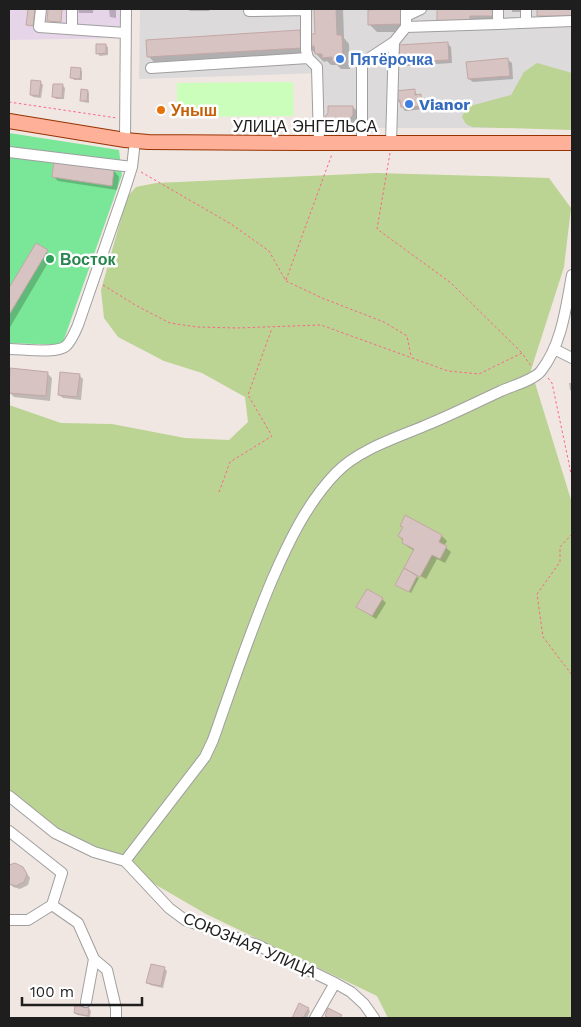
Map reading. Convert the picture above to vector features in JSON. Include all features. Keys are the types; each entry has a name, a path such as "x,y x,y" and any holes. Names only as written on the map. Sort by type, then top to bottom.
{"main road":[{"name":"УЛИЦА ЭНГЕЛЬСА","path":"9,121 130,140 319,143 572,142"}],"street":[{"path":"41,9 39,27 124,33"},
{"path":"72,9 72,30"},
{"path":"10,349 60,350 67,345 78,325 94,280 132,167 130,140 125,119 124,33 126,9"},
{"path":"248,9 249,11 306,9 306,50 308,58 317,67 319,143"},
{"path":"362,143 362,63 394,42 406,27 406,12 421,9"},
{"path":"498,9 498,24"},
{"path":"526,9 526,23"},
{"path":"406,27 572,21"},
{"path":"391,143 394,42"},
{"path":"151,68 308,58"},
{"path":"9,152 132,167"},
{"path":"9,796 55,833 94,852 126,861 205,757 213,740 256,618 286,548 306,513 326,484 337,472 376,446 430,424 540,373 554,349 570,307 572,274"},
{"path":"554,349 572,358"},
{"path":"9,831 62,873 52,905 28,920 9,920"},
{"name":"СОЮЗНАЯ УЛИЦА","path":"126,861 169,908 185,920 257,945 335,983 351,992 364,1004 374,1018"},
{"path":"52,905 78,923 94,959 107,970 116,1008 116,1018"},
{"path":"86,1002 94,959"},
{"name":"СОЮЗНАЯ УЛИЦА","path":"315,1018 335,983"}],"path":[{"path":"9,102 125,119"},
{"path":"286,281 336,143"},
{"path":"391,143 377,229 451,283 552,383 572,478"},
{"path":"132,167 223,219 269,251 286,281 322,298 384,322 407,336 411,356"},
{"path":"94,280 170,323 197,327 321,326 411,356 448,371 479,374 522,354"},
{"path":"218,492 230,462 272,436 248,395 272,327"},
{"path":"572,534 560,548 560,562 537,594 544,637 572,675"}],"shaded area":[{"path":"9,9 122,9 121,38 9,40"},
{"path":"140,9 572,9 572,128 321,128 321,73 139,79"}],"green space":[{"path":"537,63 572,73 572,130 472,127 466,124 462,117 465,110 470,106 511,95 524,72"},
{"path":"293,82 294,116 177,117 177,83"},
{"name":"Восток","path":"9,133 119,150 122,175 62,345 9,343"},
{"path":"376,173 549,178 571,208 564,267 531,370 572,503 572,1018 388,1018 377,996 206,914 53,825 9,789 9,405 61,423 112,424 185,438 229,440 248,422 245,397 202,373 164,361 118,337 104,318 101,290 127,197 136,187 156,183"}],"building":[{"path":"28,9 35,9 33,26 26,25"},
{"path":"48,9 62,9 61,22 47,21"},
{"path":"314,9 336,9 337,35 342,35 343,61 332,62 332,57 322,58 322,54 315,54 314,46 307,46 306,34 315,34"},
{"path":"402,9 402,24 368,25 368,10"},
{"path":"437,9 494,9 494,16 470,16 470,21 437,21"},
{"path":"537,9 572,9 572,16 537,16"},
{"path":"300,30 301,48 147,57 146,40"},
{"path":"448,42 449,60 400,62 399,45"},
{"path":"96,44 106,44 106,53 96,54"},
{"path":"508,58 510,76 468,79 466,62"},
{"path":"71,67 81,68 80,79 70,78"},
{"path":"31,80 41,81 39,96 30,95"},
{"path":"53,84 63,84 62,98 52,97"},
{"path":"81,89 88,90 87,101 80,101"},
{"path":"415,89 415,95 421,94 422,106 401,107 400,100 396,100 395,91"},
{"path":"328,106 353,106 353,115 349,120 328,120 325,117 328,113"},
{"path":"54,161 114,170 112,186 52,177"},
{"path":"36,243 48,250 9,315 9,288"},
{"path":"10,368 48,372 46,396 9,393"},
{"path":"60,372 80,374 77,397 58,395"},
{"path":"405,515 442,535 439,542 447,546 440,559 432,555 420,577 404,568 414,549 402,543 403,539 398,536 403,527 400,526"},
{"path":"404,568 417,576 409,592 395,585"},
{"path":"367,589 383,598 372,616 356,607"},
{"path":"15,863 23,867 27,874 24,882 16,886 9,884 9,865"},
{"path":"151,964 165,967 161,986 146,983"},
{"path":"299,1003 309,1008 303,1018 292,1018"},
{"path":"75,1005 89,1008 88,1016 74,1013"},
{"path":"328,1008 342,1015 340,1018 325,1016"}],"place":[{"name":"Пятёрочка","path":"340,59"},
{"name":"Vianor","path":"409,104"},
{"name":"Уныш","path":"161,110"},
{"name":"Восток","path":"50,259"}]}
